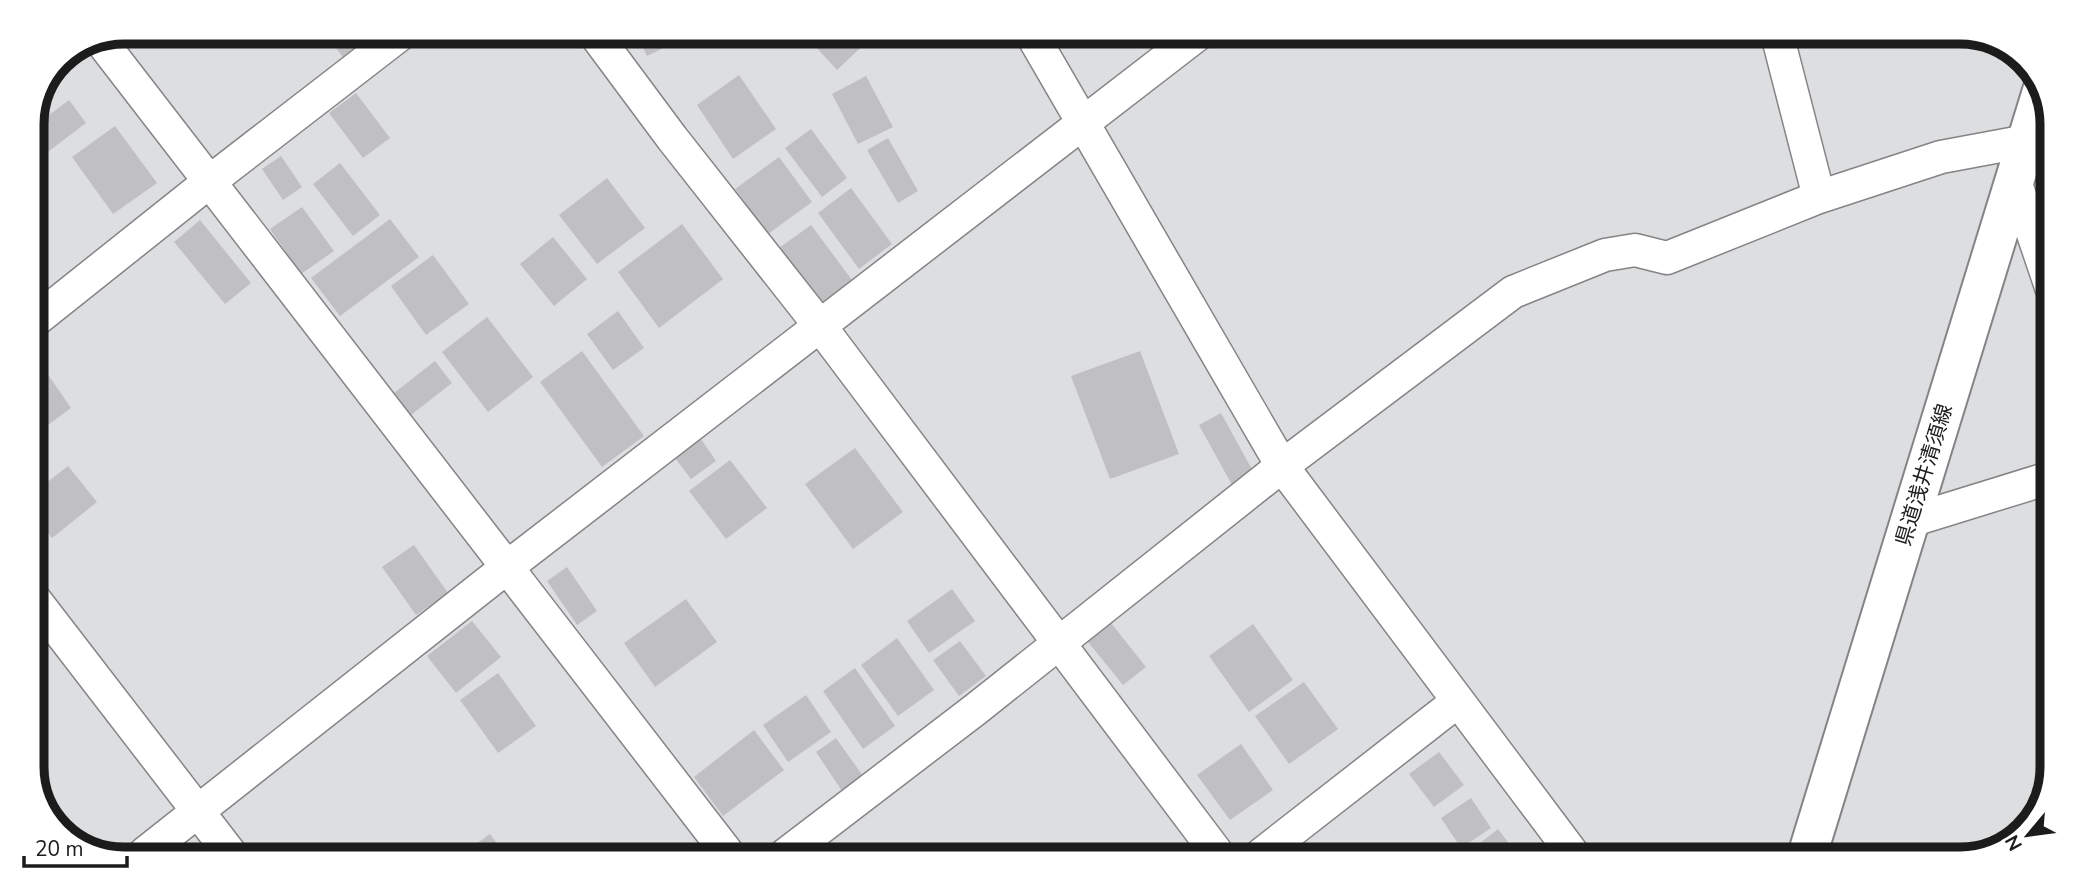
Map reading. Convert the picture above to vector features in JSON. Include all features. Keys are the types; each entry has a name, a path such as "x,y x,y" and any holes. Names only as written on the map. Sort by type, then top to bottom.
{"main road":[{"name":"県道浅井清須線","path":"1810,847 2015,181 2040,137"}],"street":[{"path":"44,313 209,181 388,44"},
{"path":"602,44 672,138 820,326 1213,847"},
{"path":"1037,44 1282,466 1568,847"},
{"path":"153,847 506,568 1187,44"},
{"path":"1780,44 1819,197"},
{"path":"105,46 723,847"},
{"path":"795,847 1282,466 1513,292 1605,255 1635,250 1667,258 1819,197 1941,157 2040,137"},
{"path":"2015,181 2040,255"},
{"path":"1910,520 2040,481"},
{"path":"44,612 225,847"},
{"path":"1271,847 1458,701"}],"building":[{"path":"333,44 367,44 345,60"},
{"path":"641,44 672,44 647,56"},
{"path":"813,44 865,44 837,70"},
{"path":"739,75 776,129 733,159 697,105"},
{"path":"866,76 893,127 858,144 832,94"},
{"path":"356,93 390,138 363,158 329,113"},
{"path":"69,100 86,123 44,155 44,119"},
{"path":"115,126 157,183 113,214 72,157"},
{"path":"811,129 847,178 822,197 785,148"},
{"path":"888,138 918,191 898,203 867,150"},
{"path":"281,156 302,187 283,200 262,169"},
{"path":"779,157 812,202 768,234 735,189"},
{"path":"340,163 380,215 353,236 313,184"},
{"path":"607,178 645,228 597,264 559,215"},
{"path":"851,188 892,244 859,269 818,213"},
{"path":"302,207 334,251 301,274 270,229"},
{"path":"390,219 419,257 340,316 311,278"},
{"path":"200,220 251,283 225,304 174,242"},
{"path":"682,224 723,279 659,328 618,272"},
{"path":"811,225 852,280 820,304 779,248"},
{"path":"553,237 587,279 554,306 520,264"},
{"path":"433,255 469,304 426,335 391,286"},
{"path":"618,311 644,348 613,370 587,334"},
{"path":"487,317 533,377 488,412 442,352"},
{"path":"582,351 644,436 602,467 540,382"},
{"path":"1140,351 1179,454 1110,479 1071,376"},
{"path":"435,361 452,383 411,415 394,393"},
{"path":"44,369 71,408 44,428"},
{"path":"1221,413 1254,473 1232,485 1199,425"},
{"path":"701,439 716,461 691,479 675,458"},
{"path":"855,448 903,512 853,549 805,484"},
{"path":"730,460 767,508 726,539 689,491"},
{"path":"68,466 97,502 52,538 44,528 44,485"},
{"path":"414,545 448,593 416,615 382,567"},
{"path":"567,567 597,611 577,625 547,581"},
{"path":"952,589 975,621 929,653 907,621"},
{"path":"686,599 717,642 655,687 624,643"},
{"path":"472,621 501,657 456,693 427,656"},
{"path":"1111,623 1146,667 1123,685 1088,642"},
{"path":"1253,624 1293,680 1249,712 1209,656"},
{"path":"897,638 934,690 898,716 861,665"},
{"path":"960,641 986,676 959,696 933,660"},
{"path":"855,668 895,726 863,749 823,691"},
{"path":"498,673 536,726 498,753 460,700"},
{"path":"1304,682 1338,729 1289,764 1255,716"},
{"path":"806,695 831,732 788,762 763,725"},
{"path":"754,730 784,770 723,816 694,777"},
{"path":"836,738 863,776 842,791 816,752"},
{"path":"1241,744 1273,790 1230,820 1197,775"},
{"path":"1439,752 1464,785 1434,807 1409,774"},
{"path":"1471,798 1491,828 1460,847 1441,818"},
{"path":"1498,829 1512,847 1475,847"},
{"path":"490,834 500,847 472,847"}]}
